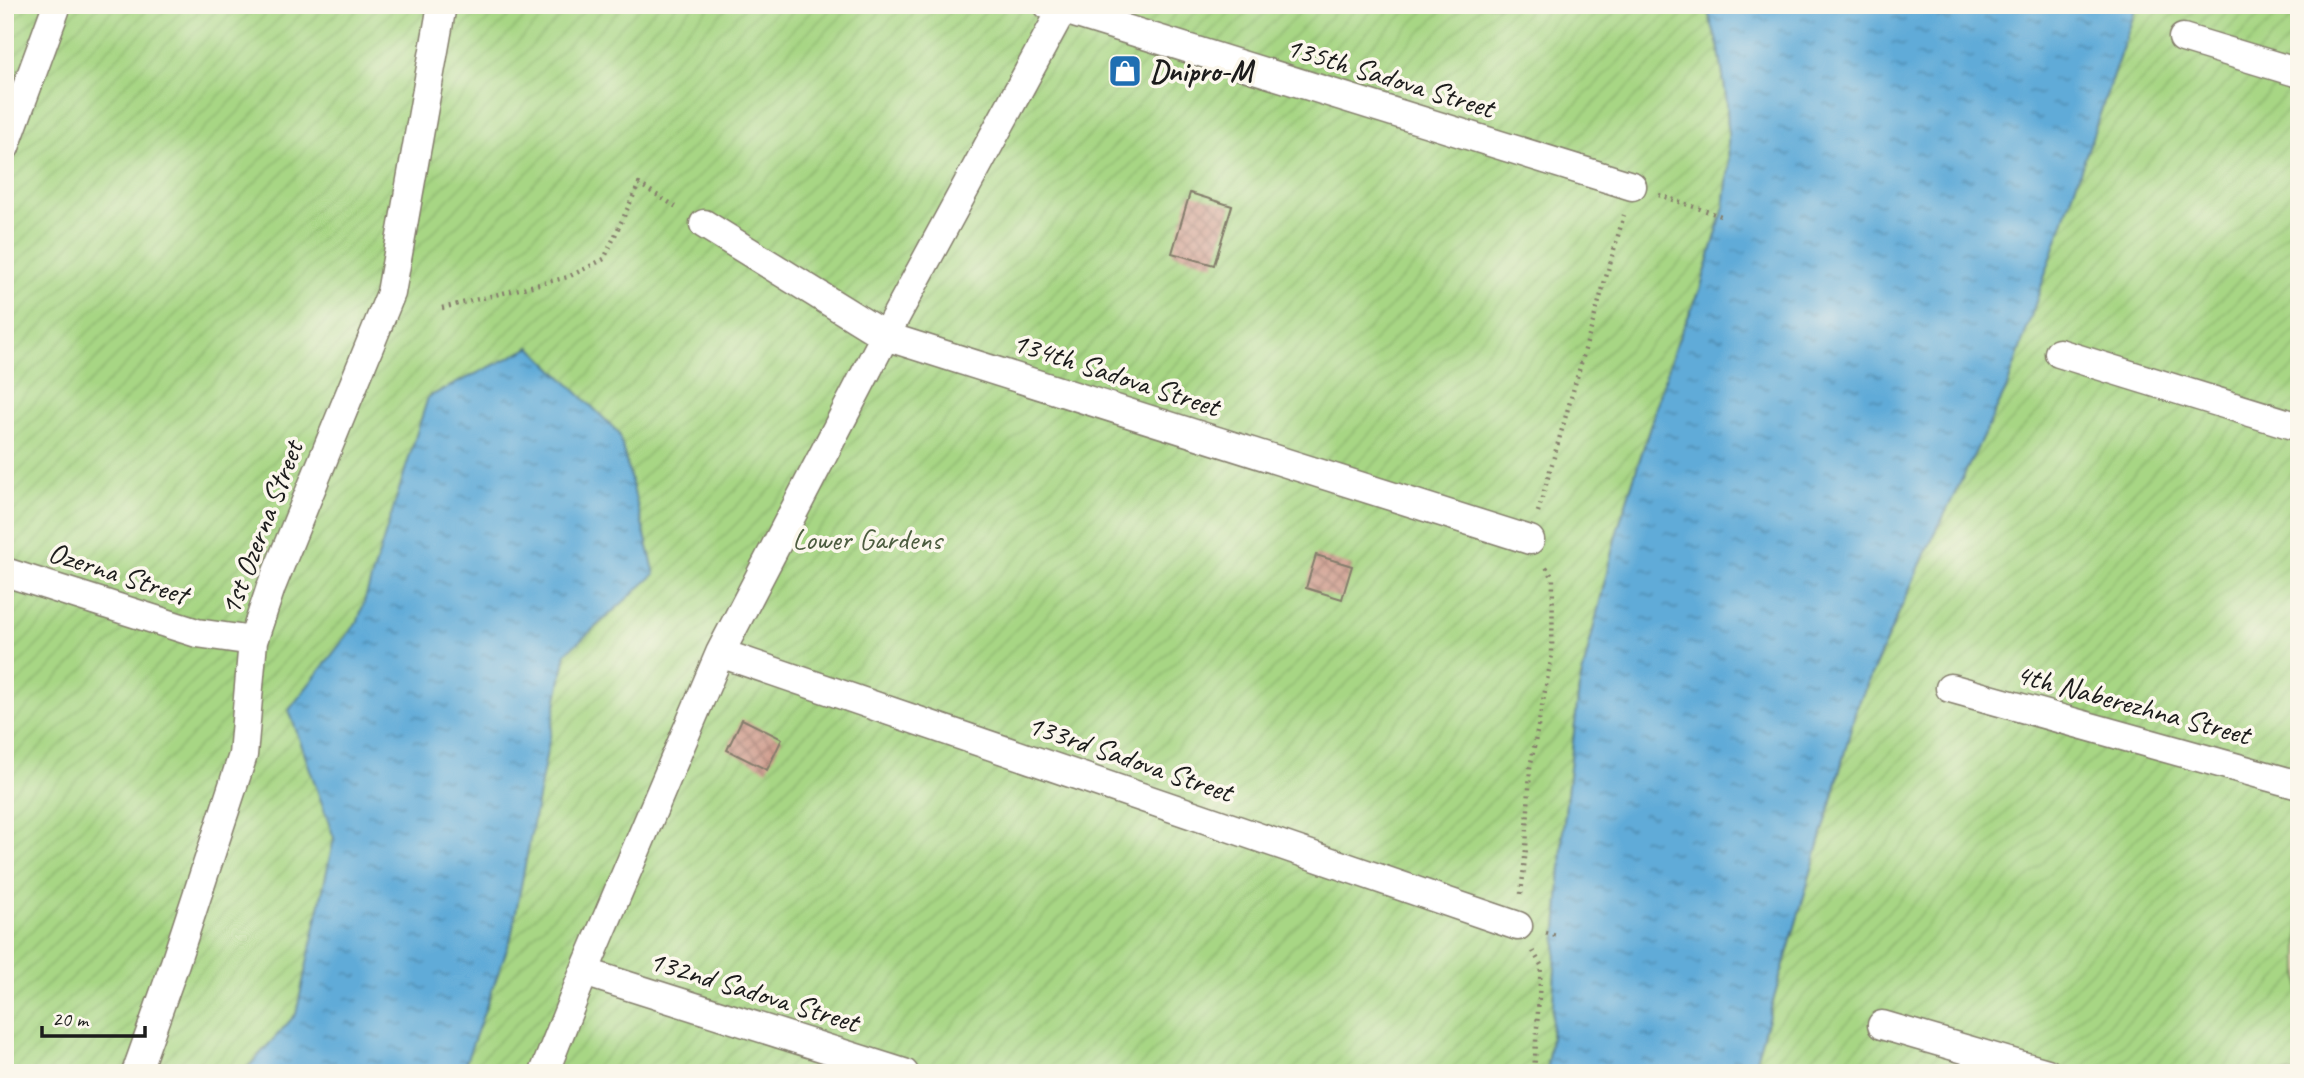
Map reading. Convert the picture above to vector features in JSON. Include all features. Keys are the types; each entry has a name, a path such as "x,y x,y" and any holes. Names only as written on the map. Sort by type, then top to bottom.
{"street":[{"path":"5,147 57,5"},
{"name":"1st Ozerna Street","path":"136,1073 243,755 253,641 271,587 391,293 442,5"},
{"path":"544,1073 584,972 720,653 1055,7"},
{"name":"135th Sadova Street","path":"1055,7 1632,186"},
{"path":"2183,38 2299,73"},
{"name":"134th Sadova Street","path":"705,224 885,336 1530,540"},
{"path":"2059,353 2299,427"},
{"name":"Ozerna Street","path":"5,572 197,633 253,641"},
{"name":"133rd Sadova Street","path":"720,653 1518,926"},
{"name":"4th Naberezhna Street","path":"1950,688 2299,785"},
{"name":"132nd Sadova Street","path":"584,972 904,1073"},
{"path":"1882,1025 2047,1073"}],"path":[{"path":"442,308 568,277 604,259 639,184 705,224"},
{"path":"1534,1073 1541,965 1518,926 1526,849 1530,768 1552,655 1553,578 1530,540 1632,186 1721,216"}],"green space":[{"name":"Lower Gardens","path":"5,5 1706,5 1719,49 1727,103 1729,167 1724,207 1700,290 1675,347 1616,535 1579,688 1563,830 1551,1038 1546,1073 5,1073"},
{"path":"2137,5 2299,5 2299,1073 1752,1073 1856,709 1925,554 2006,389"}],"water":[{"path":"1706,5 2137,5 2006,390 1925,554 1856,709 1752,1073 1546,1073 1551,1038 1563,830 1579,688 1616,535 1675,347 1700,290 1724,207 1729,167 1727,103 1719,49"},
{"path":"531,347 619,433 655,574 566,653 511,938 462,1073 243,1073 296,1014 334,838 289,710 358,621 428,397"}],"building":[{"path":"1190,193 1232,206 1214,265 1172,253"},
{"path":"1316,555 1352,566 1342,599 1306,588"},
{"path":"742,719 782,739 767,770 727,750"}],"place":[{"name":"Dnipro-M","path":"1125,71"}]}
